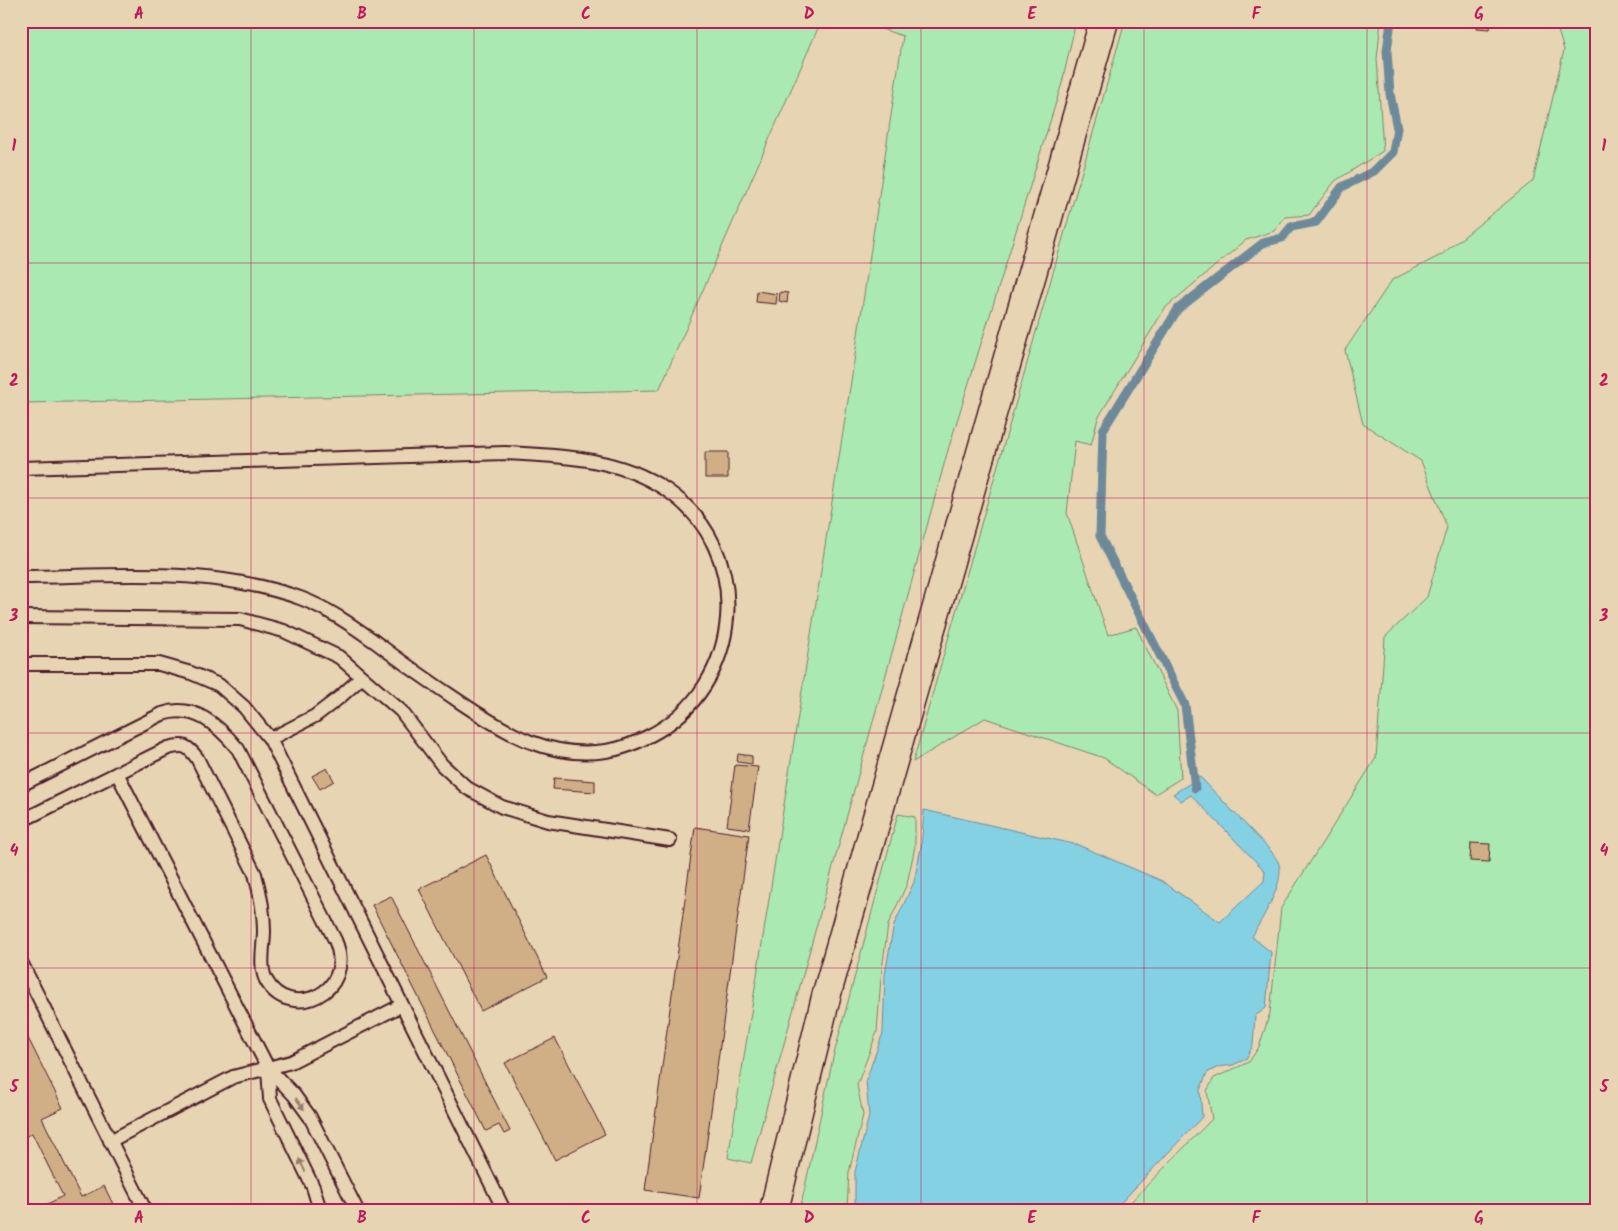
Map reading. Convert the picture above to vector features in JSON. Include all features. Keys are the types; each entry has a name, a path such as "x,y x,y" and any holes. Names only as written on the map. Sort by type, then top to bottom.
{"street":[{"path":"774,1210 827,993 1104,21"}],"lane":[{"path":"21,468 505,454 550,455 594,460 646,477 668,490 687,506 712,541 720,561 726,584 728,609 726,635 719,658 709,680 696,699 678,717 661,730 635,744 608,751 581,753 551,749 524,740 498,727 438,688 336,615 303,599 270,588 225,579 179,574 21,577"},
{"path":"21,617 240,619 284,631 339,657 401,711 442,765 467,788 502,807 548,821 670,840"},
{"path":"21,664 159,664 191,673 219,686 244,707 270,739 504,1210"},
{"path":"270,739 315,716 362,677"},
{"path":"21,785 173,710 188,711 211,723 238,748 335,940 339,950 339,970 331,986 318,996 302,1000 284,997 269,986 263,969 264,929 260,891 256,874 197,758 189,748 179,745 168,748 21,821"},
{"path":"117,773 268,1068 294,1095 310,1117 357,1210"},
{"path":"21,962 145,1210"},
{"path":"110,1141 233,1077 291,1062 402,1005"},
{"path":"268,1068 270,1099 313,1187 320,1210"}],"green space":[{"path":"21,21 1076,21 1062,83 948,450 751,1163 728,1158 850,388 903,36 869,25 819,26 659,390 21,403"},
{"path":"1125,21 1381,21 1377,59 1383,151 1335,181 1309,215 1285,217 1274,231 1246,240 1165,308 1098,418 1091,445 1075,441 1067,513 1108,635 1136,627 1177,711 1181,778 1155,794 1104,758 985,718 913,762"},
{"path":"1555,21 1597,21 1597,1210 1123,1210 1212,1119 1207,1091 1214,1078 1249,1062 1259,1047 1270,1013 1281,908 1376,758 1385,637 1427,597 1447,527 1421,461 1363,424 1345,350 1392,280 1441,255 1533,181 1564,50"},
{"path":"898,814 915,817 915,846 907,884 888,925 881,977 877,1032 857,1085 863,1115 849,1172 847,1210 800,1210 833,1058"}],"water":[{"path":"1200,777 1271,851 1278,862 1280,872 1279,881 1271,901 1252,937 1271,952 1266,1008 1255,1016 1253,1045 1246,1059 1233,1065 1218,1067 1207,1073 1200,1090 1202,1117 1114,1210 855,1210 855,1172 869,1116 866,1080 883,1033 885,975 891,940 894,925 914,882 921,848 924,810 1078,845 1162,881 1220,922 1264,881 1265,871 1191,795 1181,801 1173,794"}],"building":[{"path":"1477,21 1491,22 1490,29 1477,28"},
{"path":"757,291 777,294 776,304 756,302"},
{"path":"780,292 788,293 787,303 779,301"},
{"path":"705,452 728,452 728,478 705,478"},
{"path":"738,754 752,756 752,764 737,762"},
{"path":"735,765 758,767 749,829 727,826"},
{"path":"327,768 334,781 320,789 312,776"},
{"path":"554,778 595,781 595,792 553,789"},
{"path":"695,827 749,835 699,1198 645,1190"},
{"path":"1471,843 1490,844 1489,862 1470,861"},
{"path":"486,855 547,977 481,1011 419,889"},
{"path":"391,896 510,1131 504,1134 499,1125 486,1131 372,905"},
{"path":"21,1014 28,1027 24,1030 63,1108 42,1118 81,1197 104,1186 116,1210 36,1210 63,1196 32,1133 21,1139"},
{"path":"555,1038 605,1134 555,1160 505,1063"}],"waterway":[{"path":"1195,788 1185,705 1100,536 1103,430 1178,309 1263,243 1282,238 1291,227 1316,222 1342,187 1374,171 1393,152 1397,128 1390,94 1387,51 1391,21"}]}
